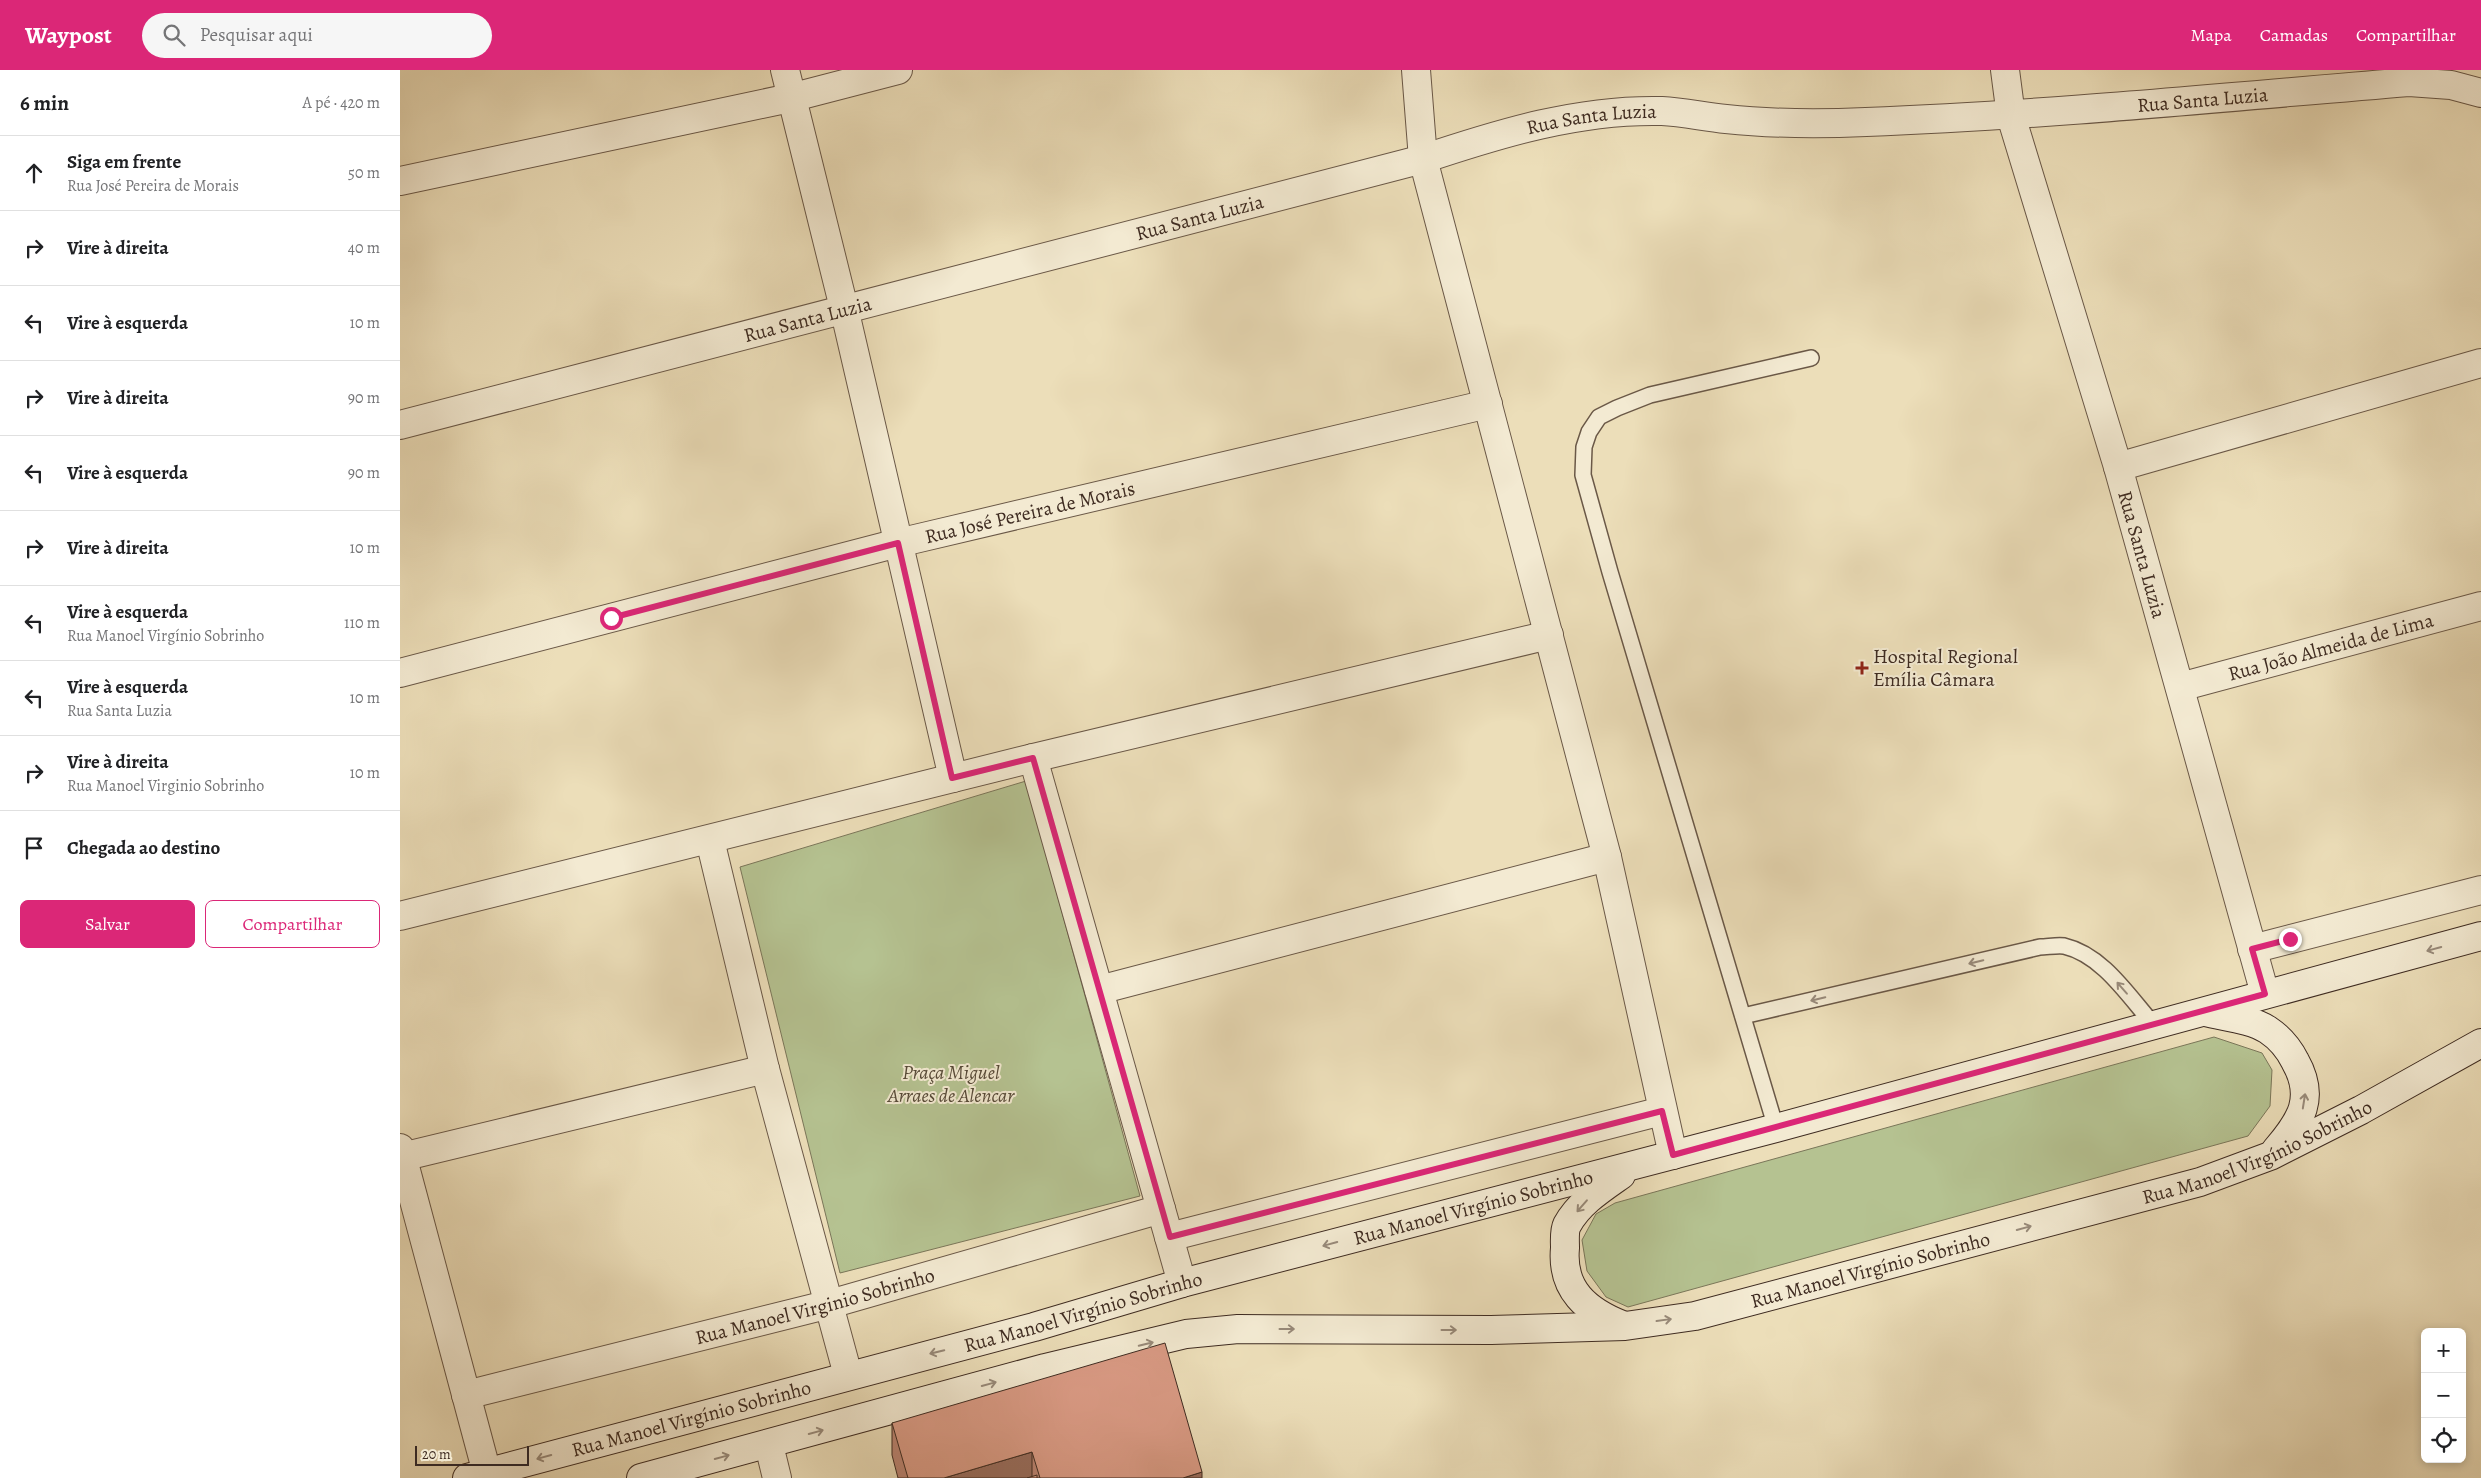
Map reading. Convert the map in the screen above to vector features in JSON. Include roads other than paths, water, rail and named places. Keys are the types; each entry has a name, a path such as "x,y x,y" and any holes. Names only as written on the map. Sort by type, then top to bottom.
{"street":[{"path":"785,70 790,98 844,308 952,778"},
{"path":"400,180 790,98 898,70"},
{"path":"1416,70 1423,159 1606,857 1673,1155"},
{"name":"Rua Santa Luzia","path":"2006,70 2011,116 2118,467 2265,994"},
{"name":"Rua Santa Luzia","path":"400,425 844,308 1423,159 1511,130 1588,115 1662,111 1728,120 1794,123 2011,116 2409,82 2451,85 2481,93"},
{"path":"2118,467 2481,363"},
{"name":"Rua José Pereira de Morais","path":"400,673 898,543 1488,404"},
{"name":"Rua João Almeida de Lima","path":"2180,687 2481,606"},
{"path":"400,916 1033,758 1549,635"},
{"path":"1033,758 1182,1283"},
{"path":"710,840 765,1069 848,1375"},
{"path":"1099,990 1606,857"},
{"path":"2252,949 2481,890"},
{"name":"Rua Manoel Virgínio Sobrinho","path":"477,1475 1034,1327 1182,1283 1776,1128 2481,936"},
{"path":"2201,1012 2244,1021 2267,1030 2288,1048 2303,1075 2306,1098 2301,1115 2293,1131 2270,1156"},
{"name":"Rua Manoel Virgínio Sobrinho","path":"641,1478 768,1445 1045,1368 1186,1334 1238,1329 1491,1330 1626,1326 1695,1316 2200,1182 2270,1156 2361,1110 2481,1043"},
{"path":"477,1475 466,1395 401,1152 765,1069"},
{"path":"1170,1237 1662,1111"},
{"path":"1626,1326 1598,1316 1577,1297 1568,1277 1564,1253 1566,1227 1577,1211 1589,1198 1634,1166"},
{"name":"Rua Manoel Virginio Sobrinho","path":"466,1395 830,1304 1161,1209"},
{"path":"768,1445 777,1478"}],"lane":[{"path":"1776,1128 1668,771 1588,493 1583,475 1584,447 1589,432 1599,418 1617,408 1650,396 1811,358"},
{"path":"1743,1016 2040,947 2063,946 2087,956 2109,973 2154,1025"}],"place":[{"name":"Hospital Regional Emília Câmara","path":"1862,668"}],"park label":[{"name":"Praça Miguel Arraes de Alencar","path":"951,1084"}]}
